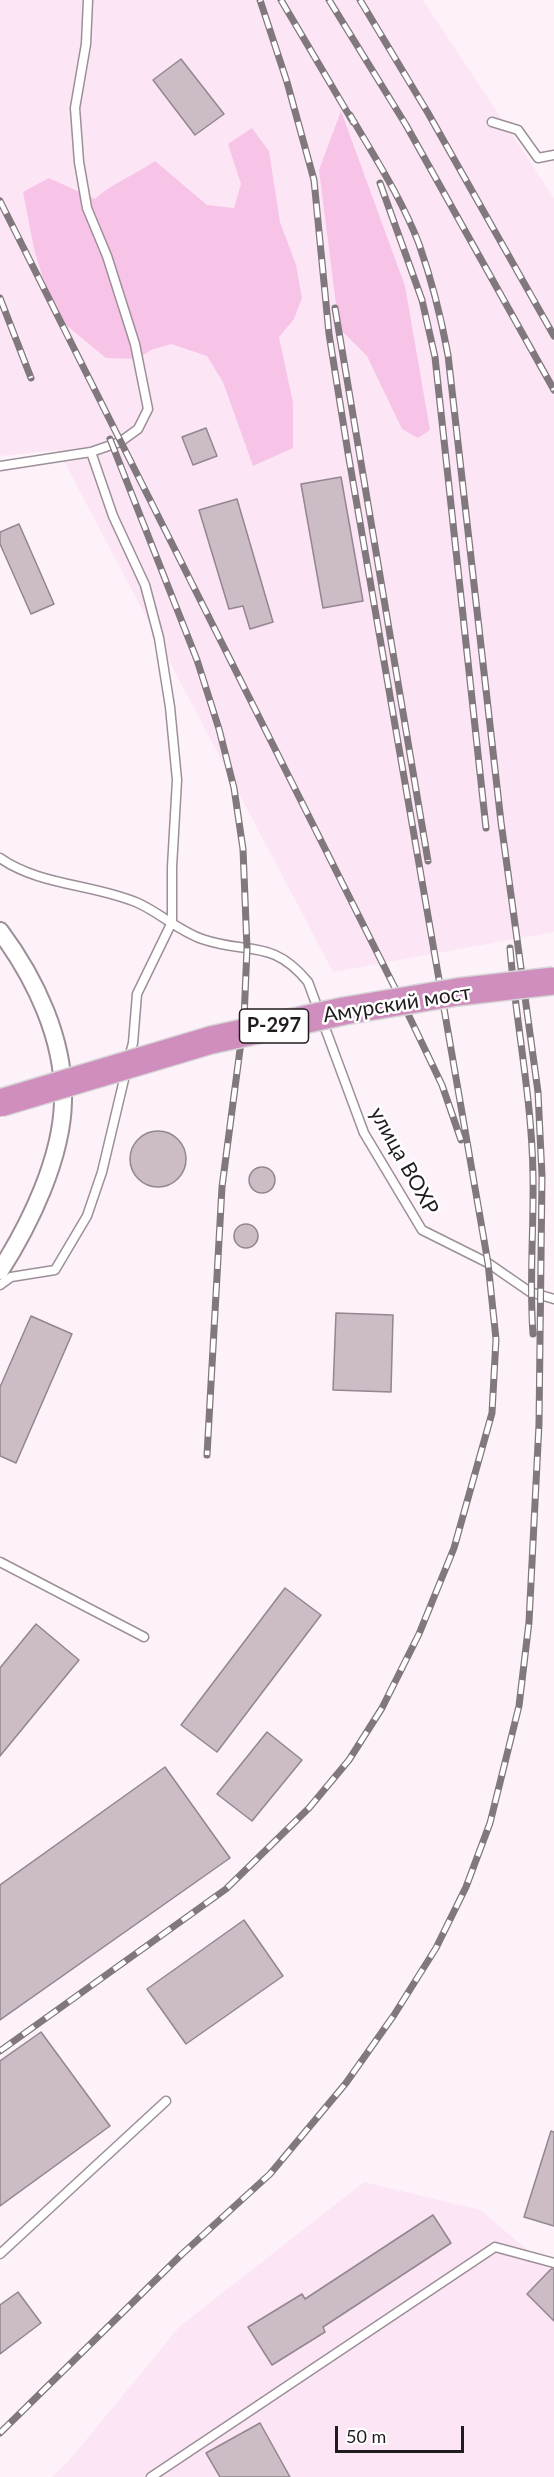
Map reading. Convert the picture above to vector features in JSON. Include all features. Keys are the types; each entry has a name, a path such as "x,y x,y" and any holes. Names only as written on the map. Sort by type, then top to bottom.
{"highway":[{"name":"Амурский мост","path":"0,1103 211,1040 356,1009 456,992 554,981"}],"street":[{"path":"0,931 42,1000 58,1055 63,1101 56,1144 40,1197 0,1271"}],"lane":[{"path":"0,466 91,452 120,442 138,429 148,409 135,344 107,256 87,208 79,162 75,108 86,44 88,0"},
{"path":"492,122 518,130 538,158 554,155"},
{"path":"0,1285 11,1277 55,1270 87,1216 102,1172 115,1111 134,1043 137,994 172,922 172,867 177,780 170,707 159,638 145,585 113,516 91,452"},
{"name":"улица ВОХР","path":"0,858 34,875 102,890 139,904 202,939 283,957 308,982 364,1133 422,1230 488,1263 530,1292 554,1299"},
{"path":"0,1562 144,1637"},
{"path":"0,2254 166,2101"},
{"path":"151,2477 495,2247 554,2264"}],"shaded area":[{"path":"0,0 423,0 554,198 554,932 333,972 58,450 0,456"},
{"path":"341,111 405,286 430,430 418,438 402,429 367,356 339,328 319,170"},
{"path":"252,128 269,151 280,222 296,265 302,298 294,319 279,337 293,403 293,448 253,466 223,382 207,356 171,344 151,350 137,359 106,358 54,315 34,249 23,192 49,178 95,199 109,188 155,161 207,205 234,208 241,184 228,144"},
{"path":"364,2182 481,2210 554,2273 554,2477 52,2477 67,2463 180,2326"}],"building":[{"path":"181,59 224,114 195,135 153,80"},
{"path":"206,428 217,456 193,465 182,437"},
{"path":"341,477 363,601 323,608 301,484"},
{"path":"237,499 273,622 250,629 243,606 229,609 199,510"},
{"path":"19,524 54,604 31,614 0,544 0,532"},
{"path":"152,1131 164,1131 178,1139 186,1153 184,1170 178,1179 164,1187 152,1187 135,1175 130,1165 130,1153 142,1136"},
{"path":"262,1167 271,1171 275,1180 271,1189 262,1193 253,1189 249,1180 253,1171"},
{"path":"246,1224 251,1225 257,1231 257,1241 251,1247 246,1248 241,1247 235,1241 234,1236 235,1231 241,1225"},
{"path":"336,1313 393,1315 391,1392 333,1390"},
{"path":"31,1316 72,1334 16,1463 0,1456 0,1387"},
{"path":"285,1588 321,1615 217,1752 181,1725"},
{"path":"36,1624 79,1660 0,1756 0,1668"},
{"path":"267,1732 302,1760 252,1821 217,1794"},
{"path":"165,1767 230,1858 0,2020 0,1885"},
{"path":"244,1920 283,1976 186,2044 147,1989"},
{"path":"41,2032 110,2126 0,2206 0,2061"},
{"path":"551,2131 554,2132 554,2226 524,2217"},
{"path":"433,2215 451,2243 323,2327 325,2332 272,2365 248,2327 302,2294 305,2299"},
{"path":"551,2269 554,2269 554,2321 527,2294"},
{"path":"18,2292 41,2323 0,2354 0,2305"},
{"path":"260,2423 290,2477 220,2477 206,2453"}],"railway":[{"path":"0,2051 226,1889 309,1808 349,1760 382,1708 419,1634 454,1548 492,1413 496,1339 488,1263 348,453 329,334 314,180 287,82 260,0"},
{"path":"281,0 353,122"},
{"path":"329,0 406,125 554,390"},
{"path":"360,0 428,113 554,336"},
{"path":"0,2433 181,2255 270,2174 346,2083 394,2015 436,1948 466,1887 490,1823 519,1706 529,1622 539,1424 542,1176 538,1092 501,822 448,355 432,285 419,244 387,178 350,115"},
{"path":"380,183 422,300 435,357 486,828"},
{"path":"0,201 408,1014 442,1085 461,1140"},
{"path":"0,298 31,378"},
{"path":"335,308 428,861"},
{"path":"110,439 197,660 219,729 234,788 243,849 247,948 244,1019 222,1187 207,1455"},
{"path":"510,948 532,1147 533,1334"}]}
